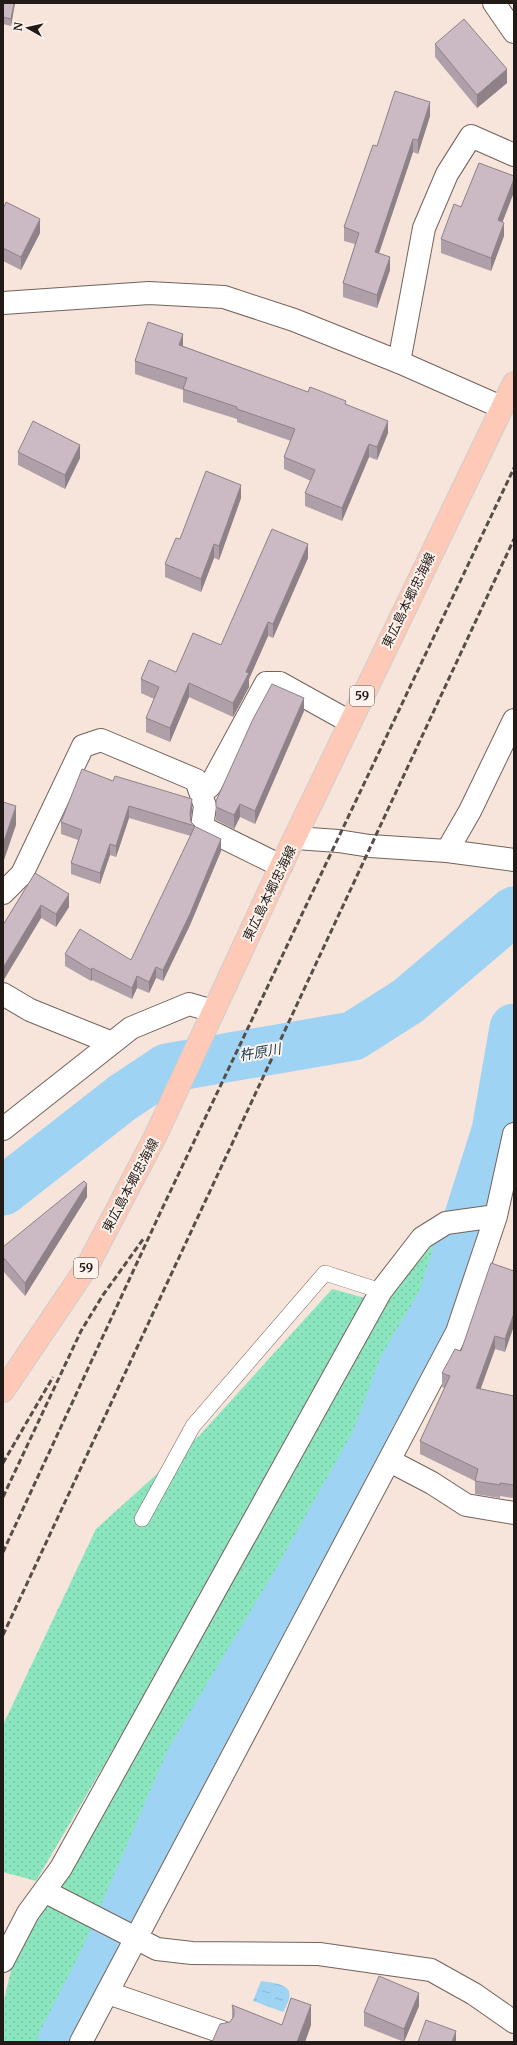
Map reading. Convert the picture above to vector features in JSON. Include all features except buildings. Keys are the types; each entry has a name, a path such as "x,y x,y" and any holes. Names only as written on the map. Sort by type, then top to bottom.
{"main road":[{"name":"東広島本郷忠海線","path":"3,1391 88,1265 155,1137 281,866 296,838 350,722 514,382"}],"street":[{"path":"494,3 514,32"},
{"path":"399,362 424,228 447,174 471,136 514,155"},
{"path":"3,303 149,293 224,297 294,320 399,362 501,407"},
{"path":"201,793 210,786 266,683 280,683 350,722"},
{"path":"447,851 470,811 514,720"},
{"path":"3,893 22,874 83,746 101,740 196,780 205,806 202,827 281,866"},
{"path":"296,838 338,841 370,846 447,851 514,860"},
{"path":"3,994 30,1010 112,1042"},
{"path":"3,1129 131,1028 189,1004 213,1010"},
{"path":"82,2042 108,1993 130,1936 390,1461 457,1332 492,1217 514,1134"},
{"path":"3,1961 28,1913 61,1868 381,1291 422,1238 446,1222 492,1217"},
{"path":"390,1461 432,1483 466,1505 514,1513"},
{"path":"44,1891 157,1949 192,1953 319,1954 431,1970 474,1994 514,2022"},
{"path":"108,1993 222,2032"}],"lane":[{"path":"142,1519 192,1426 325,1273 381,1291"}],"green space":[{"path":"428,1234 452,1239 301,1547 189,1738 44,2042 3,2042 3,2004 12,1966 89,1818 241,1568 368,1315 36,1881 3,1872 3,1725 96,1529 199,1436 332,1289 376,1301"}],"water":[{"path":"261,1981 277,1984 287,1988 289,1997 283,2012 253,2001"}],"waterway":[{"name":"杵原川","path":"3,1191 122,1098 167,1068 353,1036 408,1001 514,911"},
{"path":"62,2042 104,1960 190,1760 299,1578 375,1442 403,1367 442,1301 496,1131 514,1028"}],"railway":[{"path":"3,1552 161,1211 514,468"},
{"path":"3,1635 514,539"},
{"path":"3,1497 81,1331 103,1295 144,1238"},
{"path":"3,1463 53,1377"}]}
